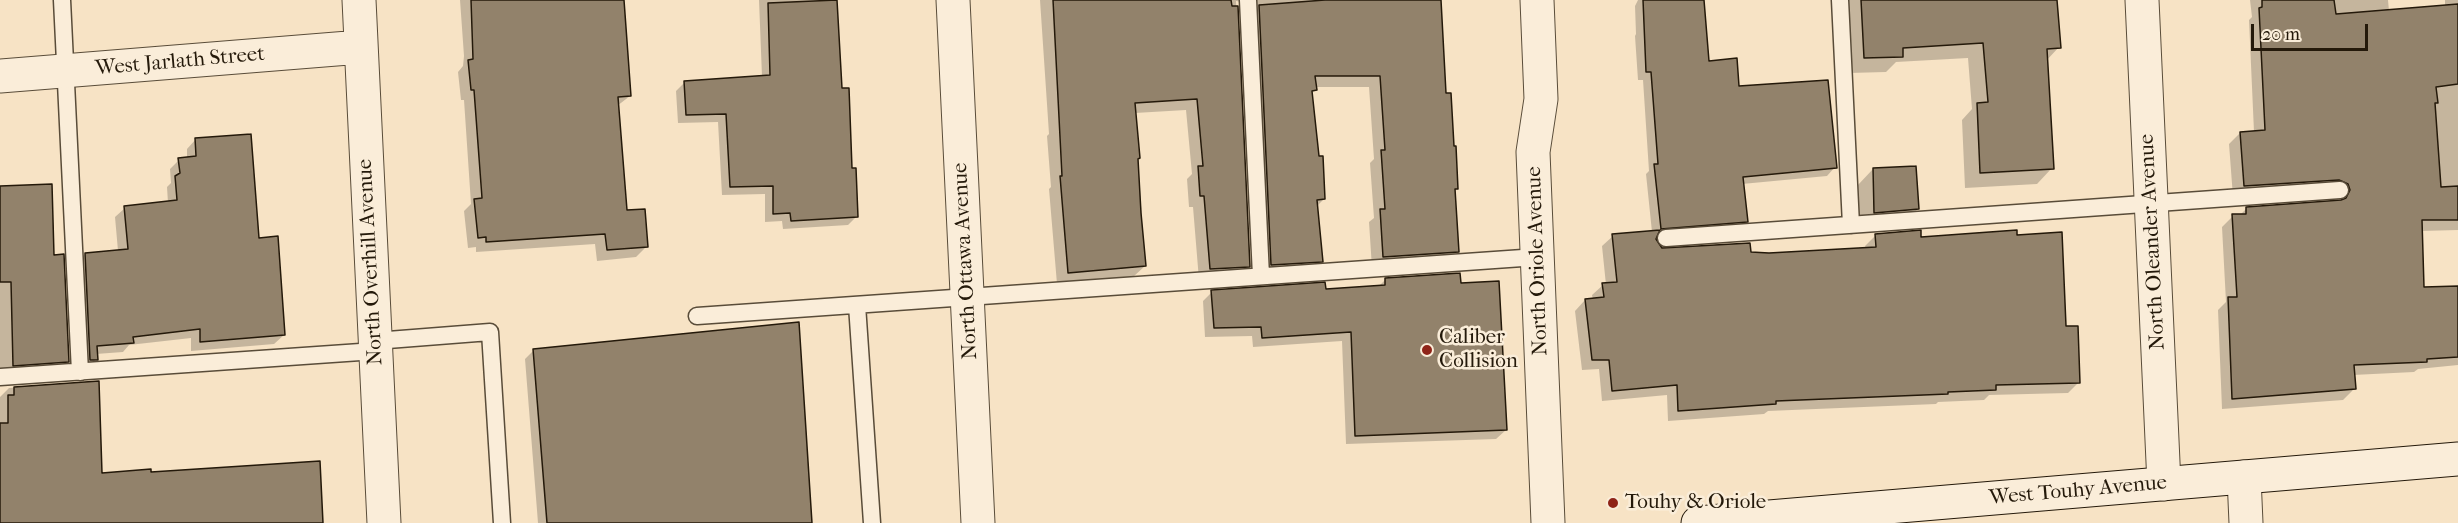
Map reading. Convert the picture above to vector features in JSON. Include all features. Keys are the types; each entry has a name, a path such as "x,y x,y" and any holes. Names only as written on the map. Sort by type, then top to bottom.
{"street":[{"name":"North Overhill Avenue","path":"359,0 384,523"},
{"name":"North Ottawa Avenue","path":"954,0 978,523"},
{"name":"North Oriole Avenue","path":"1537,0 1541,99 1533,152 1548,523"},
{"name":"North Oleander Avenue","path":"2142,0 2164,484"},
{"name":"West Jarlath Street","path":"0,76 361,47"},
{"name":"West Touhy Avenue","path":"1698,523 1902,514 2164,484 2458,459"},
{"path":"2244,477 2246,523"}],"lane":[{"path":"62,0 80,372"},
{"path":"1248,0 1261,276"},
{"path":"1840,0 1851,225"},
{"path":"1666,238 2340,190"},
{"path":"697,316 1537,257"},
{"path":"856,305 872,523"},
{"path":"0,377 375,346 490,332 502,523"}],"building":[{"path":"471,0 624,0 631,96 618,97 627,210 645,209 648,247 607,250 605,234 486,242 486,237 478,238 474,199 482,198 474,90 471,90 468,60 473,59"},
{"path":"837,0 842,88 849,88 852,168 856,168 858,217 791,221 790,213 773,214 773,186 730,187 726,114 686,115 684,81 770,75 768,3"},
{"path":"1053,0 1231,0 1232,6 1238,6 1250,267 1210,269 1204,196 1200,196 1198,166 1203,166 1197,99 1135,103 1146,266 1068,273 1060,176 1062,176"},
{"path":"1325,0 1441,0 1446,93 1451,93 1454,146 1456,146 1458,189 1455,189 1459,252 1383,257 1380,209 1385,209 1381,150 1385,150 1380,76 1315,76 1317,90 1312,91 1319,156 1323,156 1325,199 1317,200 1323,262 1271,265 1259,5"},
{"path":"1643,0 1704,0 1709,61 1737,58 1739,86 1828,80 1837,168 1743,177 1748,222 1661,229 1654,164 1658,164 1651,72 1646,72"},
{"path":"1861,0 2057,0 2061,48 2047,49 2054,169 1980,173 1977,103 1988,102 1983,43 1903,48 1903,57 1864,58"},
{"path":"2262,0 2334,0 2336,14 2458,4 2458,84 2436,87 2438,103 2435,103 2441,187 2458,186 2458,220 2422,220 2424,287 2458,286 2458,357 2427,359 2427,362 2354,365 2356,389 2232,399 2228,297 2237,297 2232,214 2246,214 2246,207 2341,200 2346,198 2350,190 2348,184 2339,180 2244,186 2240,132 2265,130 2259,8 2262,7"},
{"path":"251,134 259,238 278,236 285,335 200,342 200,329 133,337 134,343 97,346 98,360 90,360 85,253 128,249 124,206 177,200 175,176 180,173 178,158 196,156 195,138"},
{"path":"1916,166 1919,209 1874,213 1873,168"},
{"path":"52,184 54,255 64,254 69,362 13,366 11,282 0,282 0,186"},
{"path":"1660,230 1656,239 1662,248 1750,243 1751,252 1769,253 1876,247 1875,234 1921,230 1921,237 2017,230 2017,235 2062,232 2066,326 2078,326 2080,383 1996,385 1996,390 1948,392 1948,394 1776,401 1776,404 1678,411 1677,385 1612,391 1609,360 1592,360 1585,299 1604,297 1602,283 1617,282 1612,234"},
{"name":"Caliber Collision","path":"1460,273 1461,283 1499,281 1507,430 1355,436 1351,332 1262,338 1261,327 1214,328 1211,290 1325,282 1326,289 1385,285 1385,278"},
{"path":"799,322 812,523 547,523 533,349"},
{"path":"99,381 102,473 320,461 323,523 0,523 0,423 8,423 8,395 14,395 14,387"}],"place":[{"name":"Caliber Collision","path":"1427,350"},
{"name":"Touhy & Oriole","path":"1613,503"}]}
